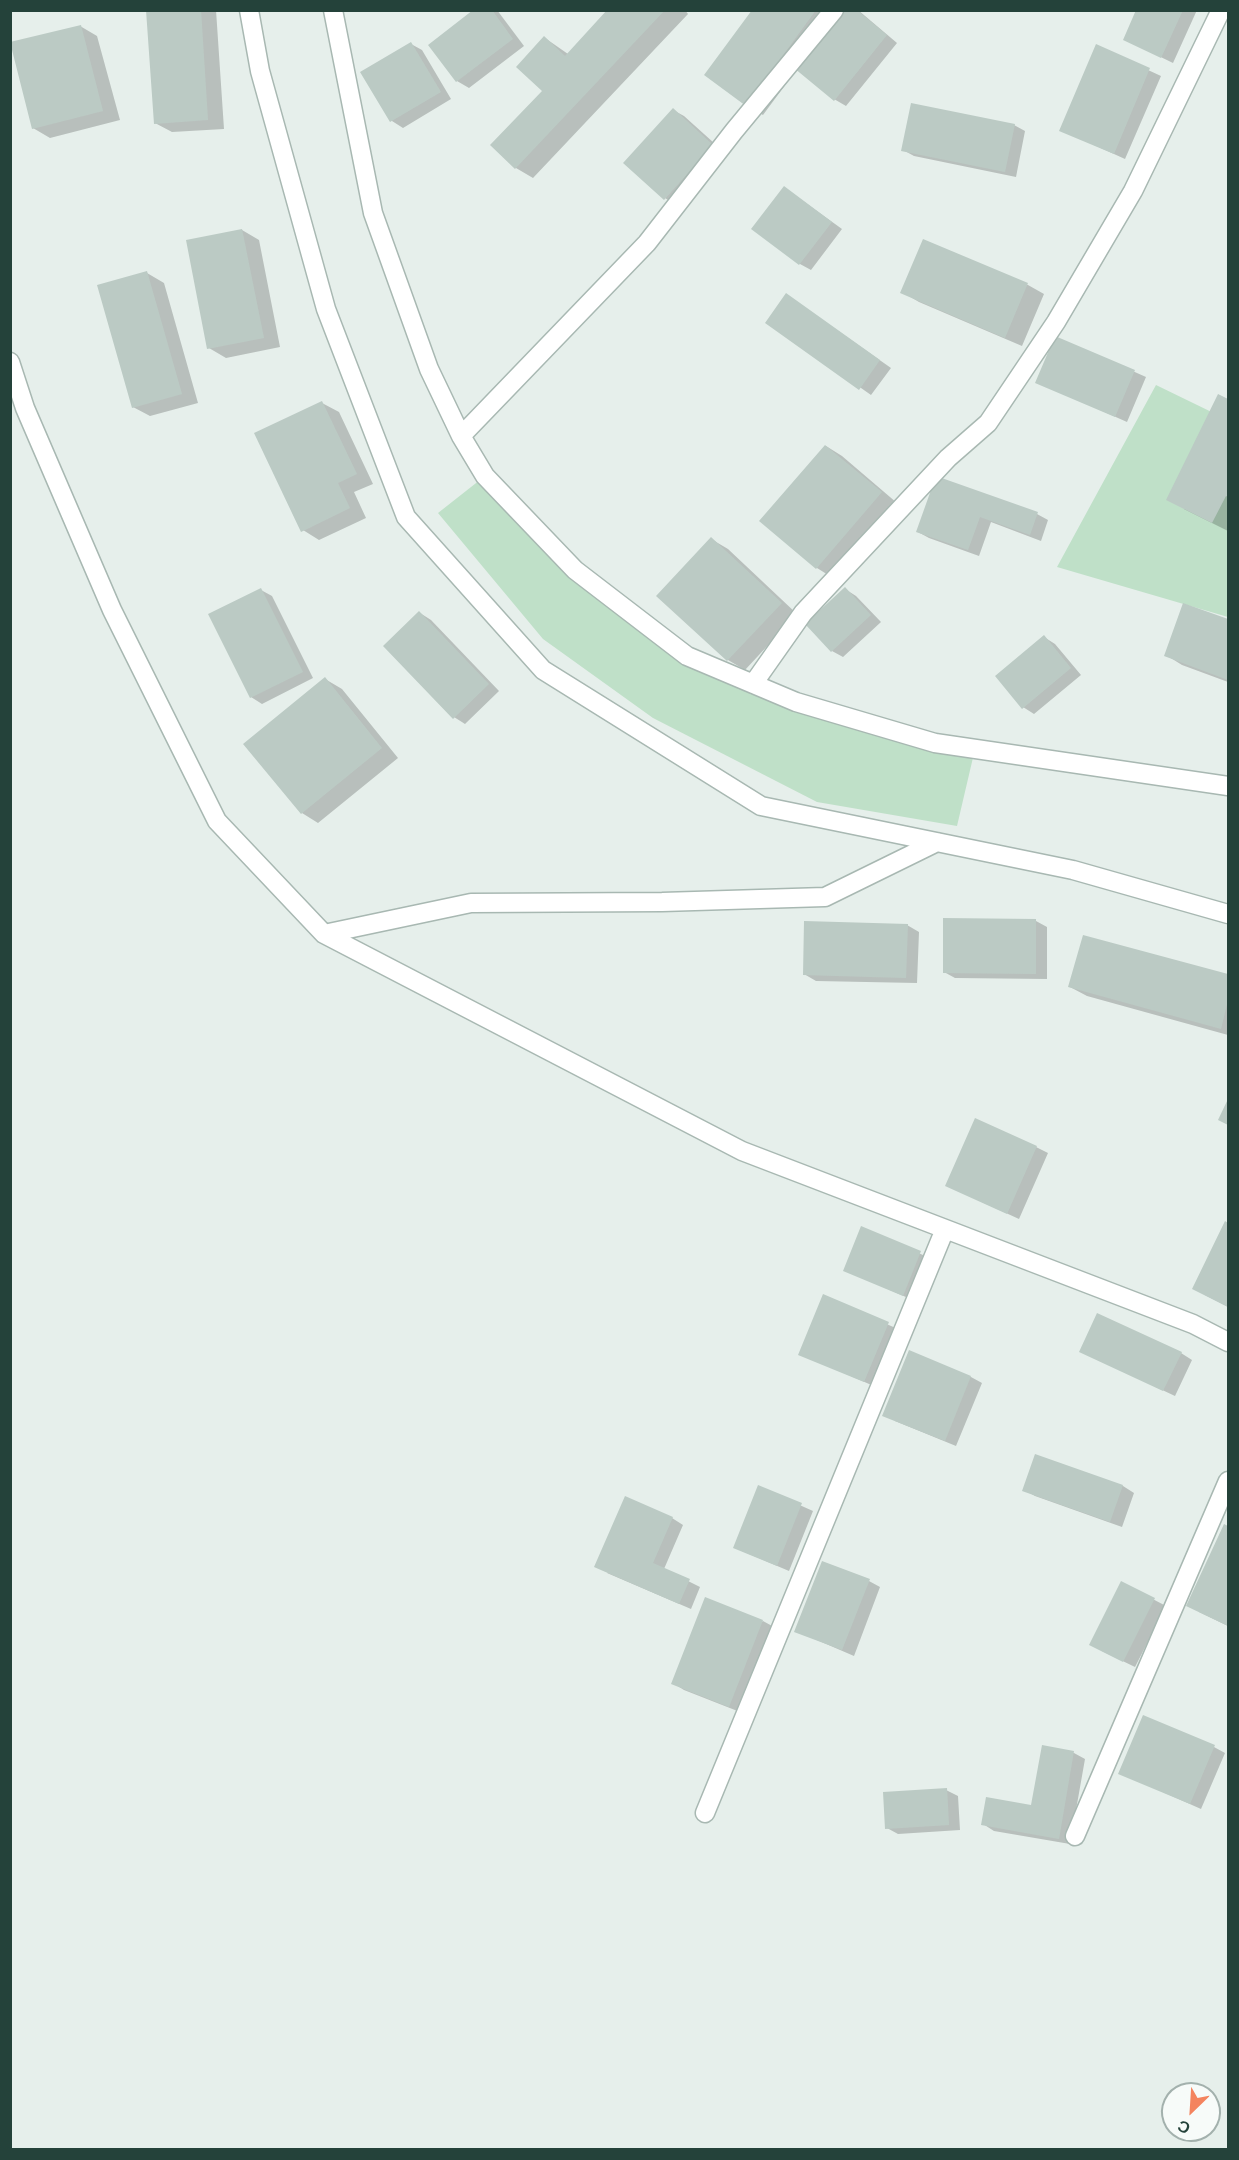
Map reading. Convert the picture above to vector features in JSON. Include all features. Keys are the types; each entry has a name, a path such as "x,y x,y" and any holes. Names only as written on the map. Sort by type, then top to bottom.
{"street":[{"path":"249,10 260,71 326,309 406,517 543,670 760,806 1073,870 1228,914"},
{"path":"333,10 373,213 429,369 461,436 485,476 575,570 687,656 796,702 935,743 1228,786"},
{"path":"461,436 647,243 734,131 834,10"},
{"path":"753,684 803,613 948,458 988,423 1056,322 1132,191 1221,10"},
{"path":"10,362 25,408 112,610 217,821 324,934 742,1151 1193,1324 1228,1342"},
{"path":"324,934 471,903 662,902 825,897 937,842"},
{"path":"705,1813 945,1229"},
{"path":"1075,1836 1228,1481"}],"green space":[{"path":"1156,385 1228,420 1228,617 1057,567"},
{"path":"485,476 575,570 687,656 796,702 975,749 957,826 817,802 653,718 543,639 438,513"}],"building":[{"path":"146,10 201,10 208,120 154,124"},
{"path":"473,10 492,10 513,39 456,82 428,45"},
{"path":"607,10 665,10 515,169 490,145 542,91 516,67 544,36 565,56"},
{"path":"752,10 816,10 746,106 704,75"},
{"path":"841,10 857,10 887,35 834,101 794,68"},
{"path":"1136,10 1183,10 1161,58 1123,40"},
{"path":"81,25 103,111 32,129 10,42"},
{"path":"411,42 441,92 390,122 360,72"},
{"path":"1096,44 1150,68 1114,154 1059,131"},
{"path":"911,103 1015,124 1005,172 901,151"},
{"path":"673,108 713,145 664,200 623,163"},
{"path":"784,186 832,222 799,265 751,229"},
{"path":"242,229 264,338 207,349 186,240"},
{"path":"923,239 1028,283 1005,338 900,293"},
{"path":"147,271 182,394 132,408 97,285"},
{"path":"786,293 880,360 859,390 765,323"},
{"path":"1055,336 1135,370 1115,417 1035,383"},
{"path":"1218,394 1228,399 1228,497 1226,496 1212,523 1166,500"},
{"path":"322,401 357,474 338,483 350,508 301,532 254,433"},
{"path":"825,445 882,492 816,569 759,521"},
{"path":"936,476 1038,512 1030,535 980,517 968,550 916,532"},
{"path":"711,537 782,603 727,661 656,596"},
{"path":"845,587 871,615 831,652 805,624"},
{"path":"261,588 303,672 250,698 208,614"},
{"path":"1183,603 1228,619 1228,680 1164,656"},
{"path":"419,611 489,684 453,719 383,646"},
{"path":"1044,635 1071,668 1022,709 995,676"},
{"path":"325,677 382,748 301,814 243,744"},
{"path":"943,918 1036,919 1036,974 943,973"},
{"path":"804,921 908,924 906,978 803,975"},
{"path":"1083,935 1228,974 1228,1000 1221,1029 1068,987"},
{"path":"1228,1099 1228,1125 1218,1120"},
{"path":"975,1118 1037,1146 1007,1214 945,1186"},
{"path":"1225,1221 1228,1223 1228,1307 1192,1289"},
{"path":"861,1226 921,1251 903,1296 843,1271"},
{"path":"823,1294 889,1322 864,1382 798,1355"},
{"path":"1097,1313 1182,1352 1163,1391 1079,1352"},
{"path":"909,1350 971,1376 945,1441 882,1416"},
{"path":"1035,1454 1123,1485 1110,1522 1022,1491"},
{"path":"758,1485 802,1503 777,1566 733,1548"},
{"path":"625,1496 673,1517 653,1563 690,1579 679,1604 594,1567"},
{"path":"1224,1524 1228,1526 1228,1626 1186,1606"},
{"path":"822,1561 870,1579 842,1650 794,1632"},
{"path":"1121,1581 1155,1598 1123,1662 1089,1645"},
{"path":"705,1597 763,1620 729,1707 671,1684"},
{"path":"1143,1715 1215,1745 1190,1804 1118,1774"},
{"path":"1042,1745 1074,1751 1059,1839 981,1825 986,1797 1031,1805"},
{"path":"947,1788 949,1825 885,1829 883,1792"}]}
